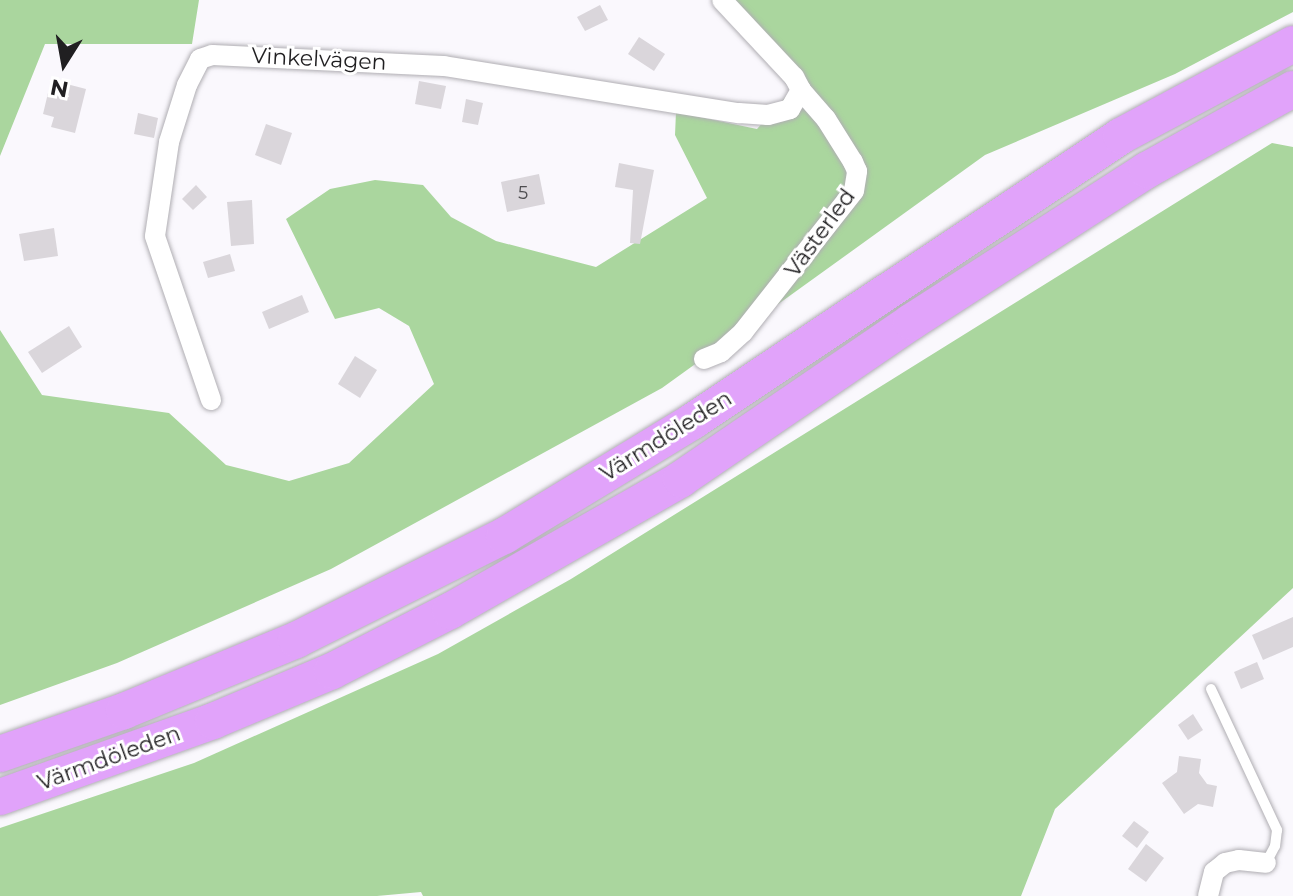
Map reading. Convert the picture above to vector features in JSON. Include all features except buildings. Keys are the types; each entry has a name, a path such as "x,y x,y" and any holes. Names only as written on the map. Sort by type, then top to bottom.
{"highway":[{"name":"Värmdöleden","path":"0,754 124,711 296,640 400,591 504,536 693,421 1121,136 1293,44"},
{"name":"Värmdöleden","path":"0,797 213,721 332,671 450,611 681,479 911,322 1147,170 1293,89"}],"street":[{"name":"Västerled","path":"704,359 721,352 743,332 854,191 857,171 826,119 781,61 722,0"},
{"name":"Vinkelvägen","path":"211,400 155,236 169,142 187,85 200,59 212,55 444,66 768,115 790,109 801,90"},
{"path":"1208,896 1214,872 1225,863 1239,860 1266,863"}],"lane":[{"path":"1211,689 1277,830 1275,846 1266,863"}],"green space":[{"path":"0,0 199,0 192,44 45,44 0,156"},
{"path":"732,0 1293,0 1293,12 1175,74 985,155 662,388 331,569 117,663 0,705 0,330 42,395 169,413 226,465 289,481 349,463 434,384 409,326 379,308 335,319 286,219 330,189 375,180 423,185 451,217 496,241 596,267 707,198 675,135 676,112 757,129 805,75"},
{"path":"1272,143 1293,147 1293,588 1055,809 1021,896 423,896 421,892 377,896 0,896 0,828 194,763 438,654 571,579"}]}
